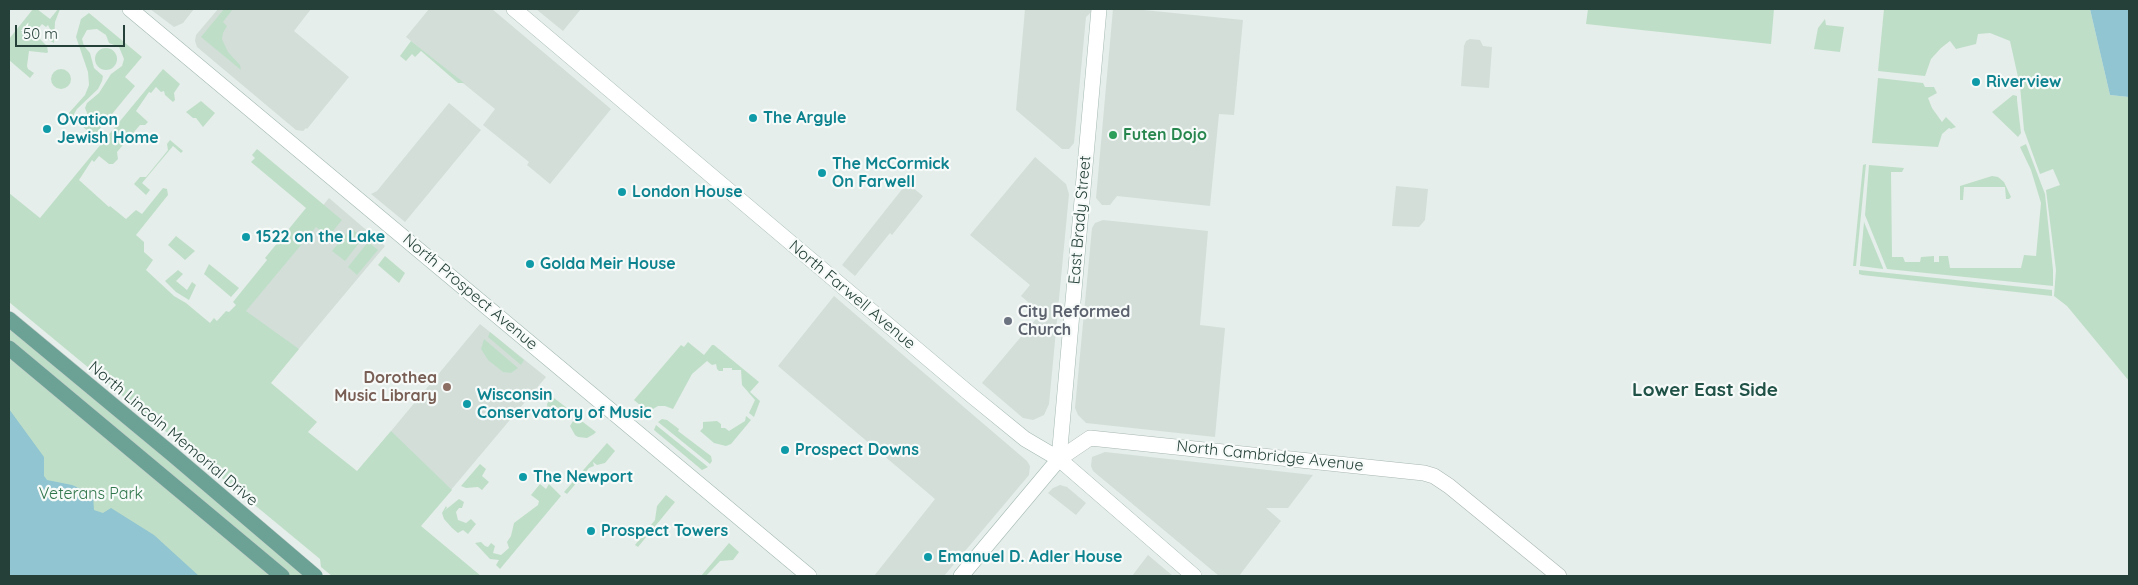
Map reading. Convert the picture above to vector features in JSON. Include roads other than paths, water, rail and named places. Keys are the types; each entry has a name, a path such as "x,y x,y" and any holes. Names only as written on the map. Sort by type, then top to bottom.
{"main road":[{"name":"North Prospect Avenue","path":"130,9 809,576"},
{"name":"North Farwell Avenue","path":"514,9 971,395 1025,439 1059,459 1194,576"},
{"name":"East Brady Street","path":"1059,459 1099,9"},
{"name":"North Lincoln Memorial Drive","path":"9,318 314,576"},
{"path":"9,348 282,576"},
{"name":"North Cambridge Avenue","path":"1059,459 1090,438 1395,469 1434,476 1477,508 1559,576"},
{"path":"961,576 1059,459"}],"water":[{"path":"2090,9 2129,9 2129,97 2110,95"},
{"path":"9,409 44,457 44,476 47,480 72,485 93,495 94,510 103,513 111,508 154,535 199,576 9,576"}],"place":[{"name":"Riverview","path":"1976,82"},
{"name":"The Argyle","path":"753,118"},
{"name":"Ovation Jewish Home","path":"47,129"},
{"name":"Futen Dojo","path":"1113,135"},
{"name":"The McCormick On Farwell","path":"822,173"},
{"name":"London House","path":"622,192"},
{"name":"1522 on the Lake","path":"246,237"},
{"name":"Golda Meir House","path":"530,264"},
{"name":"City Reformed Church","path":"1008,321"},
{"name":"Dorothea Music Library","path":"447,387"},
{"name":"Wisconsin Conservatory of Music","path":"467,404"},
{"name":"Prospect Downs","path":"785,450"},
{"name":"The Newport","path":"523,477"},
{"name":"Prospect Towers","path":"591,531"},
{"name":"Emanuel D. Adler House","path":"928,557"}],"district":[{"name":"Lower East Side","path":"1705,390"}],"park label":[{"name":"Veterans Park","path":"91,494"}]}
